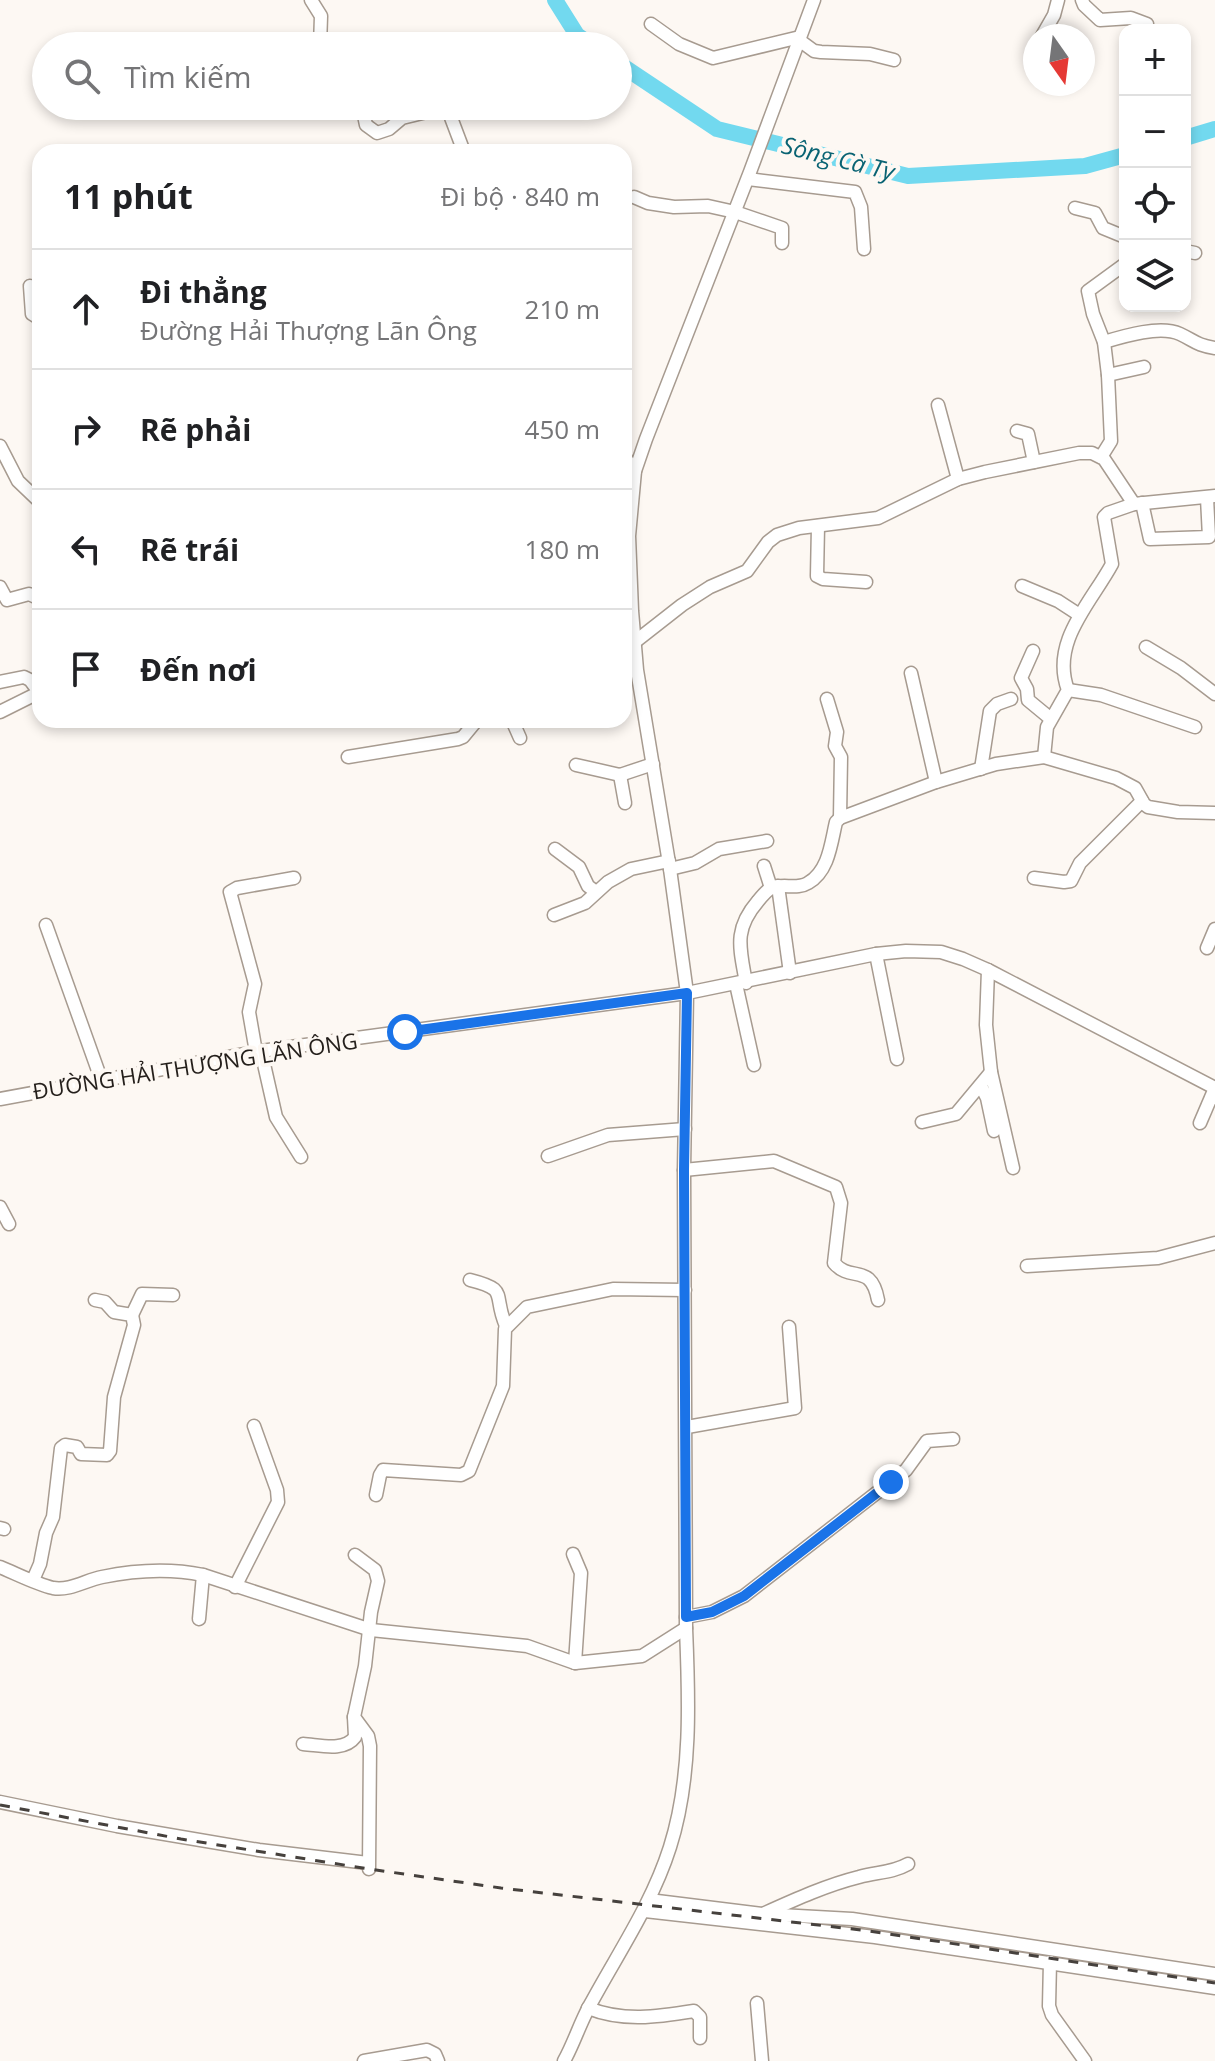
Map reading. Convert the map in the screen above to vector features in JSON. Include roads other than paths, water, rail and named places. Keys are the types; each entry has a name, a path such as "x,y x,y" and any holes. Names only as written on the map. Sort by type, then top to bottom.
{"street":[{"path":"311,0 321,16 320,32"},
{"path":"632,504 635,471 814,0"},
{"path":"1049,24 1058,0"},
{"path":"1082,0 1100,20 1131,18 1147,24"},
{"path":"651,24 679,44 713,58 799,39"},
{"path":"799,39 814,51 870,54 894,60"},
{"path":"365,120 366,125 377,133 389,129 400,120"},
{"path":"453,120 461,144"},
{"path":"749,176 855,192 861,207 864,249"},
{"path":"634,197 648,203 674,207 708,206 735,212 782,228 782,243"},
{"path":"1075,208 1095,213 1105,230 1119,235"},
{"path":"1101,457 1111,441 1108,375 1104,342 1088,291 1119,265"},
{"path":"30,286 32,314"},
{"path":"1104,342 1137,332 1174,333 1194,344 1215,348"},
{"path":"1108,375 1144,367"},
{"path":"938,405 958,479"},
{"path":"1017,431 1028,434 1034,462"},
{"path":"0,446 18,481 32,494"},
{"path":"636,641 710,587 747,571 774,537 799,528 878,518 958,479 1079,453 1092,453 1101,457 1138,503 1150,539 1209,537 1211,497 1138,503 1106,514 1103,520 1112,564 1093,598 1078,614 1063,663 1068,690"},
{"path":"632,467 635,471"},
{"path":"818,526 817,576 866,582"},
{"path":"1022,586 1058,601 1078,614"},
{"path":"0,587 3,598 7,600 32,595"},
{"path":"564,2061 588,2008 647,1905 671,1845 683,1787 688,1666 684,1170 687,993 670,865 639,682 632,610"},
{"path":"1146,647 1215,694"},
{"path":"1033,651 1021,678 1028,700 1051,719"},
{"path":"911,673 936,782"},
{"path":"0,682 24,677 32,685"},
{"path":"1044,757 1047,727 1068,690"},
{"path":"1068,690 1101,695 1195,727"},
{"path":"0,712 32,696"},
{"path":"827,699 837,732 835,746 841,757 840,818"},
{"path":"981,769 990,711 997,704 1011,699"},
{"path":"348,757 458,739 470,728"},
{"path":"516,728 520,738"},
{"path":"754,1065 741,984 741,924 774,887 800,886 814,878 826,861 835,824 840,818 936,782 1011,761 1044,757 1116,778 1135,788 1148,807 1215,813"},
{"path":"576,765 620,775 653,764"},
{"path":"620,775 625,803"},
{"path":"1034,878 1071,881 1080,863 1142,801"},
{"path":"554,915 585,903 631,869 695,863 719,849 767,841"},
{"path":"555,849 579,867 588,886 596,892"},
{"path":"764,866 774,887 790,973"},
{"path":"294,878 230,891 255,984 249,1012 276,1117 301,1157"},
{"path":"46,925 101,1079"},
{"path":"1207,948 1215,929"},
{"name":"ĐƯỜNG HẢI THƯỢNG LÃN ÔNG","path":"0,1099 259,1052 687,993 876,954 906,951 941,952 988,970 1215,1088"},
{"path":"876,954 897,1059"},
{"path":"988,970 986,1025 991,1072 1013,1168"},
{"path":"922,1122 956,1114 991,1072"},
{"path":"981,1086 987,1098 994,1131"},
{"path":"1200,1123 1215,1088"},
{"path":"548,1156 608,1135 685,1129"},
{"path":"684,1170 774,1161 836,1187 841,1203 834,1263 841,1269 869,1278 878,1300"},
{"path":"0,1207 9,1224"},
{"path":"1027,1266 1158,1258 1215,1243"},
{"path":"376,1495 383,1470 461,1475 469,1471 503,1386 506,1326 497,1290 470,1280"},
{"path":"506,1326 527,1307 613,1289 685,1290"},
{"path":"33,1580 53,1517 61,1448 65,1445 77,1447 81,1454 107,1455 110,1451 114,1397 133,1335 132,1315 142,1294 173,1295"},
{"path":"95,1300 105,1302 114,1312 132,1315"},
{"path":"687,1427 795,1408 789,1327"},
{"path":"235,1587 278,1502 277,1490 254,1426"},
{"path":"0,1567 54,1588 146,1570 183,1571 371,1630 527,1646 575,1663 642,1656 686,1622 744,1596 906,1470 927,1441 953,1439"},
{"path":"573,1554 581,1573 575,1663"},
{"path":"303,1744 343,1746 355,1737 354,1717 371,1630 369,1625 377,1574 355,1555"},
{"path":"199,1619 203,1575"},
{"path":"0,1802 117,1826 369,1866 370,1746 368,1736 354,1717"},
{"path":"762,1914 822,1888 862,1876 892,1872 908,1864"},
{"path":"647,1905 852,1919 1215,1974"},
{"path":"647,1905 1215,1988"},
{"path":"1050,1962 1049,2006 1052,2015 1085,2061"},
{"path":"757,2003 762,2061"},
{"path":"588,2008 624,2018 694,2011 700,2017 700,2038"},
{"path":"364,2061 427,2050 435,2054 438,2061"}],"waterway":[{"name":"Sông Cà Ty","path":"555,0 575,32"},
{"name":"Sông Cà Ty","path":"632,72 717,129 908,176 1085,166 1119,157"},
{"name":"Sông Cà Ty","path":"1191,136 1215,129"}],"railway":[{"path":"0,1805 181,1839 369,1869 501,1888 869,1931 1215,1983"}]}
